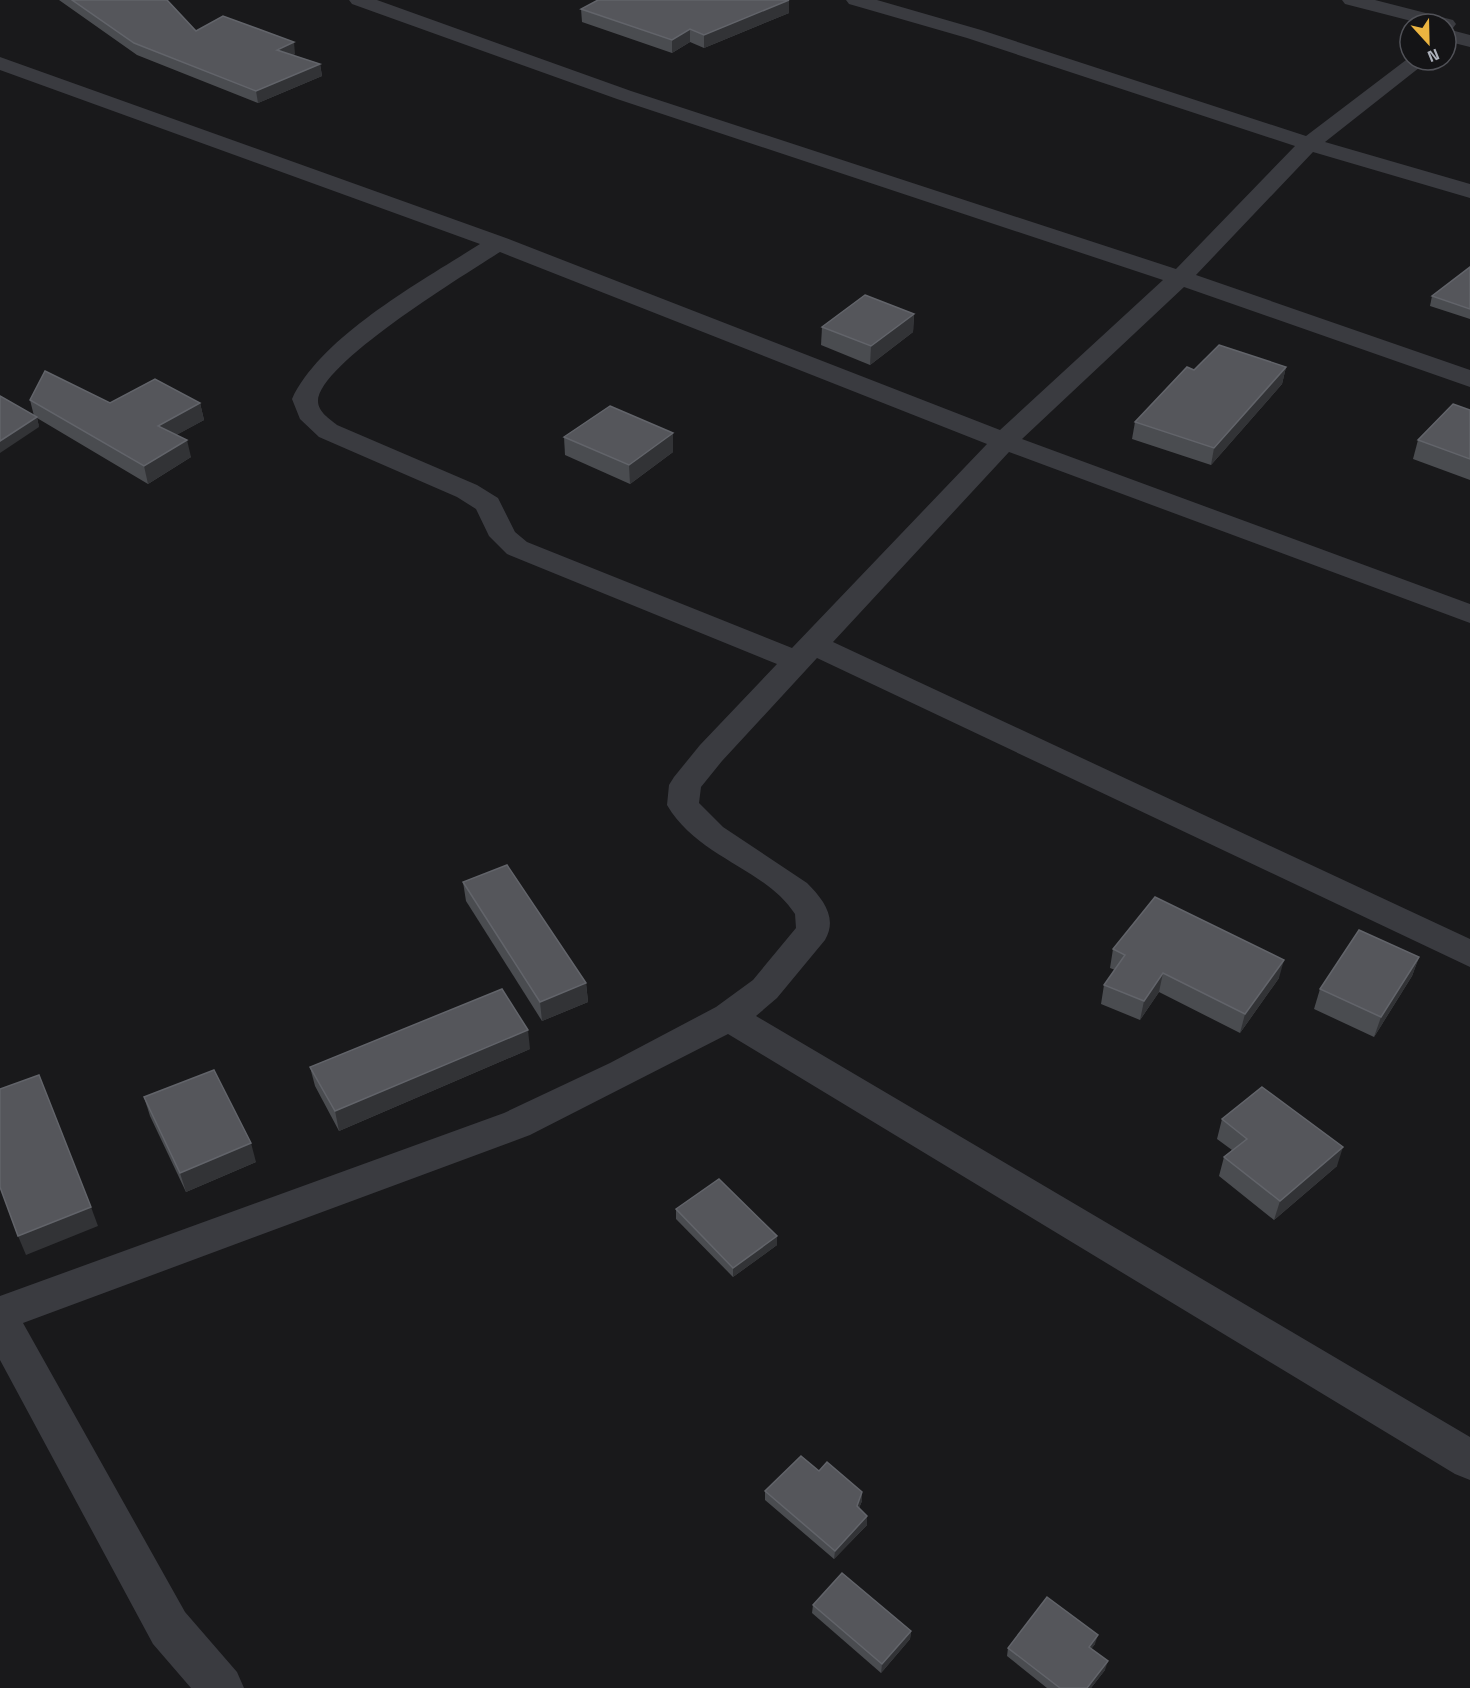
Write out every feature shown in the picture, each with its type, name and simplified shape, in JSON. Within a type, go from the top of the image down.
[{"type":"street","points":[[359,0],[624,95],[1180,278],[1470,379]]},
{"type":"street","points":[[856,0],[974,34],[1309,144],[1470,191]]},
{"type":"street","points":[[1352,0],[1398,13]]},
{"type":"street","points":[[0,63],[498,243],[1004,441],[1470,614]]},
{"type":"street","points":[[0,1314],[517,1124],[729,1017],[765,989],[813,931],[812,913],[801,897],[761,866],[715,839],[696,822],[683,805],[685,785],[711,753],[1004,441],[1180,278],[1309,144],[1403,72]]},
{"type":"street","points":[[498,243],[399,309],[324,366],[309,384],[305,401],[311,416],[328,431],[467,490],[488,504],[503,536],[517,549],[805,653],[1470,954]]},
{"type":"street","points":[[729,1017],[1470,1460]]},
{"type":"street","points":[[0,1321],[169,1628],[221,1688]]},
{"type":"building","points":[[72,0],[167,0],[196,31],[223,16],[294,42],[277,50],[320,64],[256,91],[134,43]]},
{"type":"building","points":[[598,0],[789,0],[704,35],[690,29],[672,40],[581,9]]},
{"type":"building","points":[[1470,267],[1470,309],[1432,296]]},
{"type":"building","points":[[865,295],[914,314],[871,346],[822,327]]},
{"type":"building","points":[[1219,345],[1286,367],[1214,448],[1135,422],[1187,367],[1194,370]]},
{"type":"building","points":[[45,371],[110,403],[155,379],[200,403],[158,426],[187,440],[144,466],[30,400]]},
{"type":"building","points":[[0,396],[37,417],[0,441]]},
{"type":"building","points":[[1453,404],[1470,410],[1470,459],[1418,440]]},
{"type":"building","points":[[610,406],[673,433],[629,465],[564,437]]},
{"type":"building","points":[[507,865],[586,983],[540,1002],[463,882]]},
{"type":"building","points":[[1155,897],[1284,960],[1245,1014],[1163,973],[1144,1001],[1104,985],[1125,955],[1113,949]]},
{"type":"building","points":[[1359,930],[1419,957],[1381,1017],[1320,989]]},
{"type":"building","points":[[502,989],[528,1030],[335,1111],[310,1067]]},
{"type":"building","points":[[214,1070],[251,1143],[180,1173],[144,1097]]},
{"type":"building","points":[[39,1075],[91,1207],[18,1236],[0,1187],[0,1089]]},
{"type":"building","points":[[1262,1087],[1343,1147],[1280,1201],[1224,1157],[1247,1139],[1222,1119]]},
{"type":"building","points":[[719,1179],[777,1236],[733,1268],[676,1209]]},
{"type":"building","points":[[801,1456],[819,1471],[827,1462],[862,1492],[857,1506],[867,1516],[835,1551],[765,1491]]},
{"type":"building","points":[[842,1573],[911,1631],[882,1664],[813,1605]]},
{"type":"building","points":[[1047,1597],[1098,1635],[1089,1647],[1108,1661],[1087,1688],[1060,1688],[1008,1648]]}]
